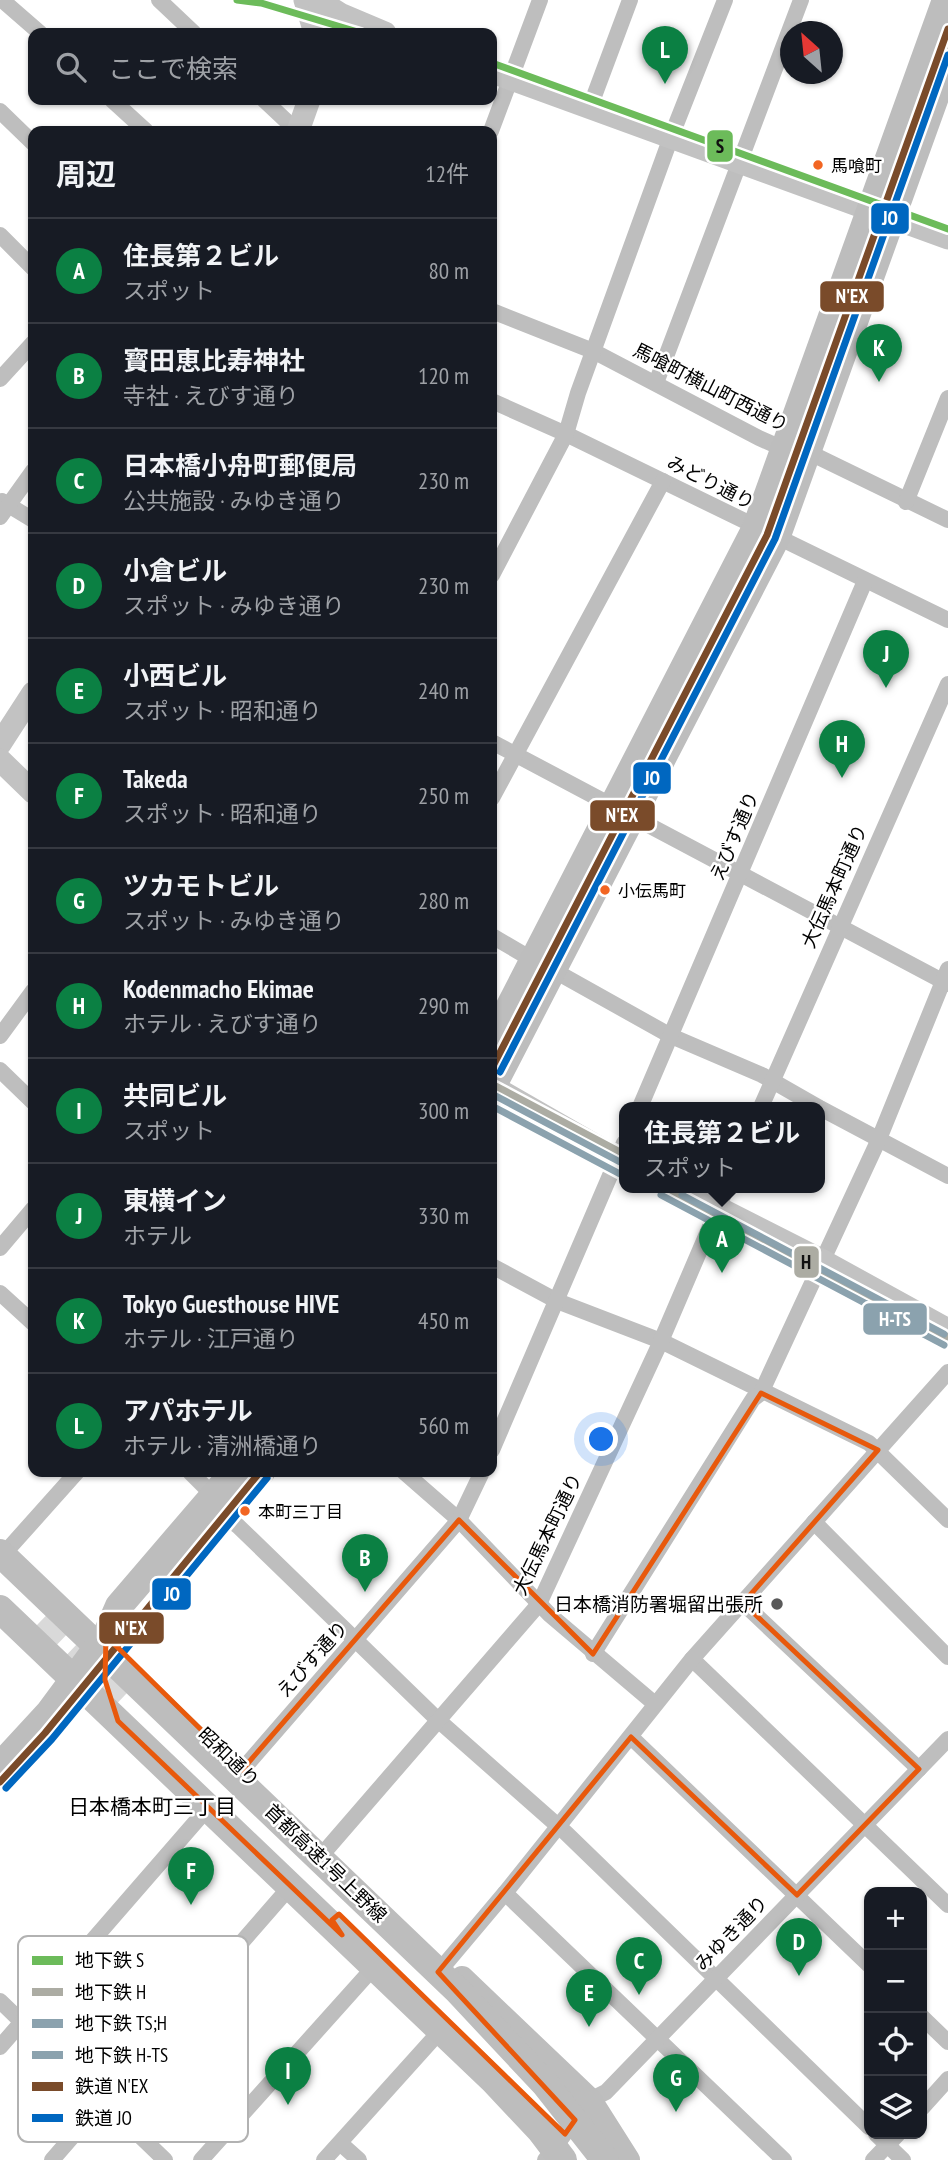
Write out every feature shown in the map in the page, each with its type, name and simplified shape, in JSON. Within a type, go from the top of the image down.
[{"type":"highway","points":[[883,213],[946,0]]},
{"type":"highway","points":[[497,1074],[543,965],[766,533],[883,213],[948,61]]},
{"type":"highway","points":[[497,1034],[543,965]]},
{"type":"highway","points":[[0,1766],[66,1690],[106,1636],[133,1618],[218,1505],[232,1477]]},
{"type":"highway","points":[[218,1505],[254,1477]]},
{"type":"highway","points":[[0,1588],[42,1619],[7,1553]]},
{"type":"highway","points":[[7,1553],[50,1602],[68,1643],[71,1668],[66,1690]]},
{"type":"highway","name":"昭和通り","points":[[7,1553],[106,1636]]},
{"type":"highway","name":"首都高速1号上野線","points":[[7,1553],[458,1991],[546,2085],[605,2160]]},
{"type":"highway","points":[[0,1609],[494,2081],[541,2131],[552,2159]]},
{"type":"highway","points":[[0,1625],[66,1690]]},
{"type":"highway","points":[[106,1636],[105,1680],[115,1716],[132,1751]]},
{"type":"highway","points":[[366,1976],[335,1924],[292,1888],[133,1706],[312,1870],[352,1899],[409,1928]]},
{"type":"highway","points":[[292,1888],[358,1931],[536,2100],[584,2160]]},
{"type":"main road","name":"昭和通り","points":[[106,1636],[242,1770],[590,2100],[628,2160]]},
{"type":"main road","points":[[66,1690],[199,1818],[292,1888]]},
{"type":"main road","points":[[366,1976],[513,2114],[552,2159]]},
{"type":"street","points":[[4,0],[35,28]]},
{"type":"street","points":[[159,0],[189,28]]},
{"type":"street","points":[[305,0],[314,28]]},
{"type":"street","points":[[318,0],[343,7],[377,28]]},
{"type":"street","points":[[497,101],[502,76],[540,0]]},
{"type":"street","points":[[590,107],[630,0]]},
{"type":"street","points":[[497,565],[566,434],[593,351],[671,136],[725,0]]},
{"type":"street","points":[[656,383],[801,0]]},
{"type":"street","points":[[502,76],[948,238]]},
{"type":"street","points":[[117,105],[141,126]]},
{"type":"street","points":[[269,105],[292,126]]},
{"type":"street","points":[[299,126],[307,105]]},
{"type":"street","points":[[492,126],[496,105]]},
{"type":"street","points":[[0,111],[28,138]]},
{"type":"street","points":[[0,235],[28,263]]},
{"type":"street","name":"馬喰町横山町西通り","points":[[497,314],[593,351],[796,450],[948,520]]},
{"type":"street","points":[[0,379],[28,348]]},
{"type":"street","points":[[906,502],[948,398]]},
{"type":"street","name":"みどり通り","points":[[497,406],[566,434],[948,620]]},
{"type":"street","points":[[28,477],[3,507],[28,518]]},
{"type":"street","points":[[497,789],[663,481]]},
{"type":"street","name":"えびす通り","points":[[642,1102],[865,581]]},
{"type":"street","name":"大伝馬本町通り","points":[[763,1102],[948,684]]},
{"type":"street","points":[[0,744],[28,701]]},
{"type":"street","points":[[497,745],[839,926],[946,978],[880,1139],[761,1392],[753,1399],[593,1654]]},
{"type":"street","points":[[0,760],[28,787]]},
{"type":"street","points":[[497,939],[671,1036],[809,1102]]},
{"type":"street","points":[[0,1036],[28,998]]},
{"type":"street","points":[[0,1070],[28,1097]]},
{"type":"street","points":[[497,1089],[619,1152]]},
{"type":"street","points":[[825,1110],[948,1175]]},
{"type":"street","points":[[497,1439],[619,1161]]},
{"type":"street","points":[[704,1193],[722,1197],[823,1261],[948,1330]]},
{"type":"street","name":"大伝馬本町通り","points":[[326,1850],[539,1604],[661,1341],[722,1197]]},
{"type":"street","points":[[0,1248],[28,1215]]},
{"type":"street","points":[[497,1269],[557,1301],[661,1341],[878,1450],[948,1520]]},
{"type":"street","points":[[0,1293],[28,1318]]},
{"type":"street","points":[[446,1963],[505,1894],[692,1659],[948,1372]]},
{"type":"street","points":[[7,1553],[73,1477]]},
{"type":"street","points":[[194,1477],[237,1525],[356,1642],[438,1720],[558,1826],[864,2122]]},
{"type":"street","points":[[410,1477],[459,1520],[539,1604],[593,1654],[655,1704]]},
{"type":"street","name":"えびす通り","points":[[242,1770],[356,1642],[459,1520],[480,1477]]},
{"type":"street","points":[[814,1522],[948,1657]]},
{"type":"street","points":[[743,1603],[919,1769]]},
{"type":"street","points":[[692,1659],[948,1905]]},
{"type":"street","points":[[631,1737],[864,1960]]},
{"type":"street","name":"みゆき通り","points":[[552,2159],[590,2100],[606,2092],[948,1739]]},
{"type":"street","points":[[97,1936],[199,1818]]},
{"type":"street","points":[[248,1938],[292,1888]]},
{"type":"street","points":[[505,1894],[784,2160]]},
{"type":"street","points":[[248,2108],[366,1976]]},
{"type":"street","points":[[0,2001],[18,2018]]},
{"type":"street","points":[[927,2022],[948,2042]]},
{"type":"street","points":[[0,2047],[18,2027]]},
{"type":"street","points":[[324,2160],[433,2039]]},
{"type":"street","points":[[927,2103],[948,2080]]},
{"type":"street","points":[[873,2160],[886,2139]]},
{"type":"street","points":[[888,2139],[904,2160]]},
{"type":"street","points":[[52,2160],[68,2142]]},
{"type":"street","points":[[146,2142],[165,2160]]},
{"type":"street","points":[[201,2160],[217,2142]]},
{"type":"street","points":[[340,2143],[359,2160]]},
{"type":"highlighted area","points":[[761,1393],[878,1450],[743,1603],[919,1769],[797,1895],[631,1737],[438,1972],[575,2120],[565,2134],[339,1914],[332,1920],[342,1935],[118,1721],[105,1680],[106,1636],[242,1770],[459,1520],[593,1654]]},
{"type":"tunnel","points":[[38,1624],[129,1711]]},
{"type":"metro line","name":"S","points":[[237,0],[261,3],[344,28]]},
{"type":"metro line","name":"S","points":[[497,65],[948,229]]},
{"type":"metro line","name":"H","points":[[497,1087],[619,1151]]},
{"type":"metro line","name":"TS;H","points":[[497,1097],[619,1161]]},
{"type":"metro line","name":"H-TS","points":[[497,1109],[619,1173]]},
{"type":"metro line","name":"H","points":[[676,1193],[948,1337]]},
{"type":"metro line","name":"H-TS","points":[[661,1195],[944,1345]]},
{"type":"metro line","name":"TS;H","points":[[682,1195],[944,1334]]},
{"type":"rail line","name":"N'EX","points":[[497,1058],[767,535],[948,29]]},
{"type":"rail line","name":"JO","points":[[500,1072],[775,539],[948,55]]},
{"type":"rail line","name":"N'EX","points":[[0,1782],[45,1733],[256,1477]]},
{"type":"rail line","name":"JO","points":[[6,1788],[52,1739],[267,1478]]},
{"type":"place","name":"アパホテル","points":[[665,84]]},
{"type":"place","name":"馬喰町","points":[[818,165]]},
{"type":"place","name":"Tokyo Guesthouse HIVE","points":[[879,382]]},
{"type":"place","name":"東横イン","points":[[886,688]]},
{"type":"place","name":"Kodenmacho Ekimae","points":[[842,778]]},
{"type":"place","name":"小伝馬町","points":[[605,890]]},
{"type":"place","name":"住長第２ビル","points":[[722,1273]]},
{"type":"place","name":"本町三丁目","points":[[245,1511]]},
{"type":"place","name":"寳田恵比寿神社","points":[[365,1592]]},
{"type":"place","name":"日本橋消防署堀留出張所","points":[[777,1604]]},
{"type":"place","name":"Takeda","points":[[191,1905]]},
{"type":"place","name":"小倉ビル","points":[[799,1976]]},
{"type":"place","name":"日本橋小舟町郵便局","points":[[639,1995]]},
{"type":"place","name":"小西ビル","points":[[589,2027]]},
{"type":"place","name":"共同ビル","points":[[288,2105]]},
{"type":"place","name":"ツカモトビル","points":[[676,2112]]},
{"type":"district","name":"日本橋本町三丁目","points":[[152,1807]]}]
